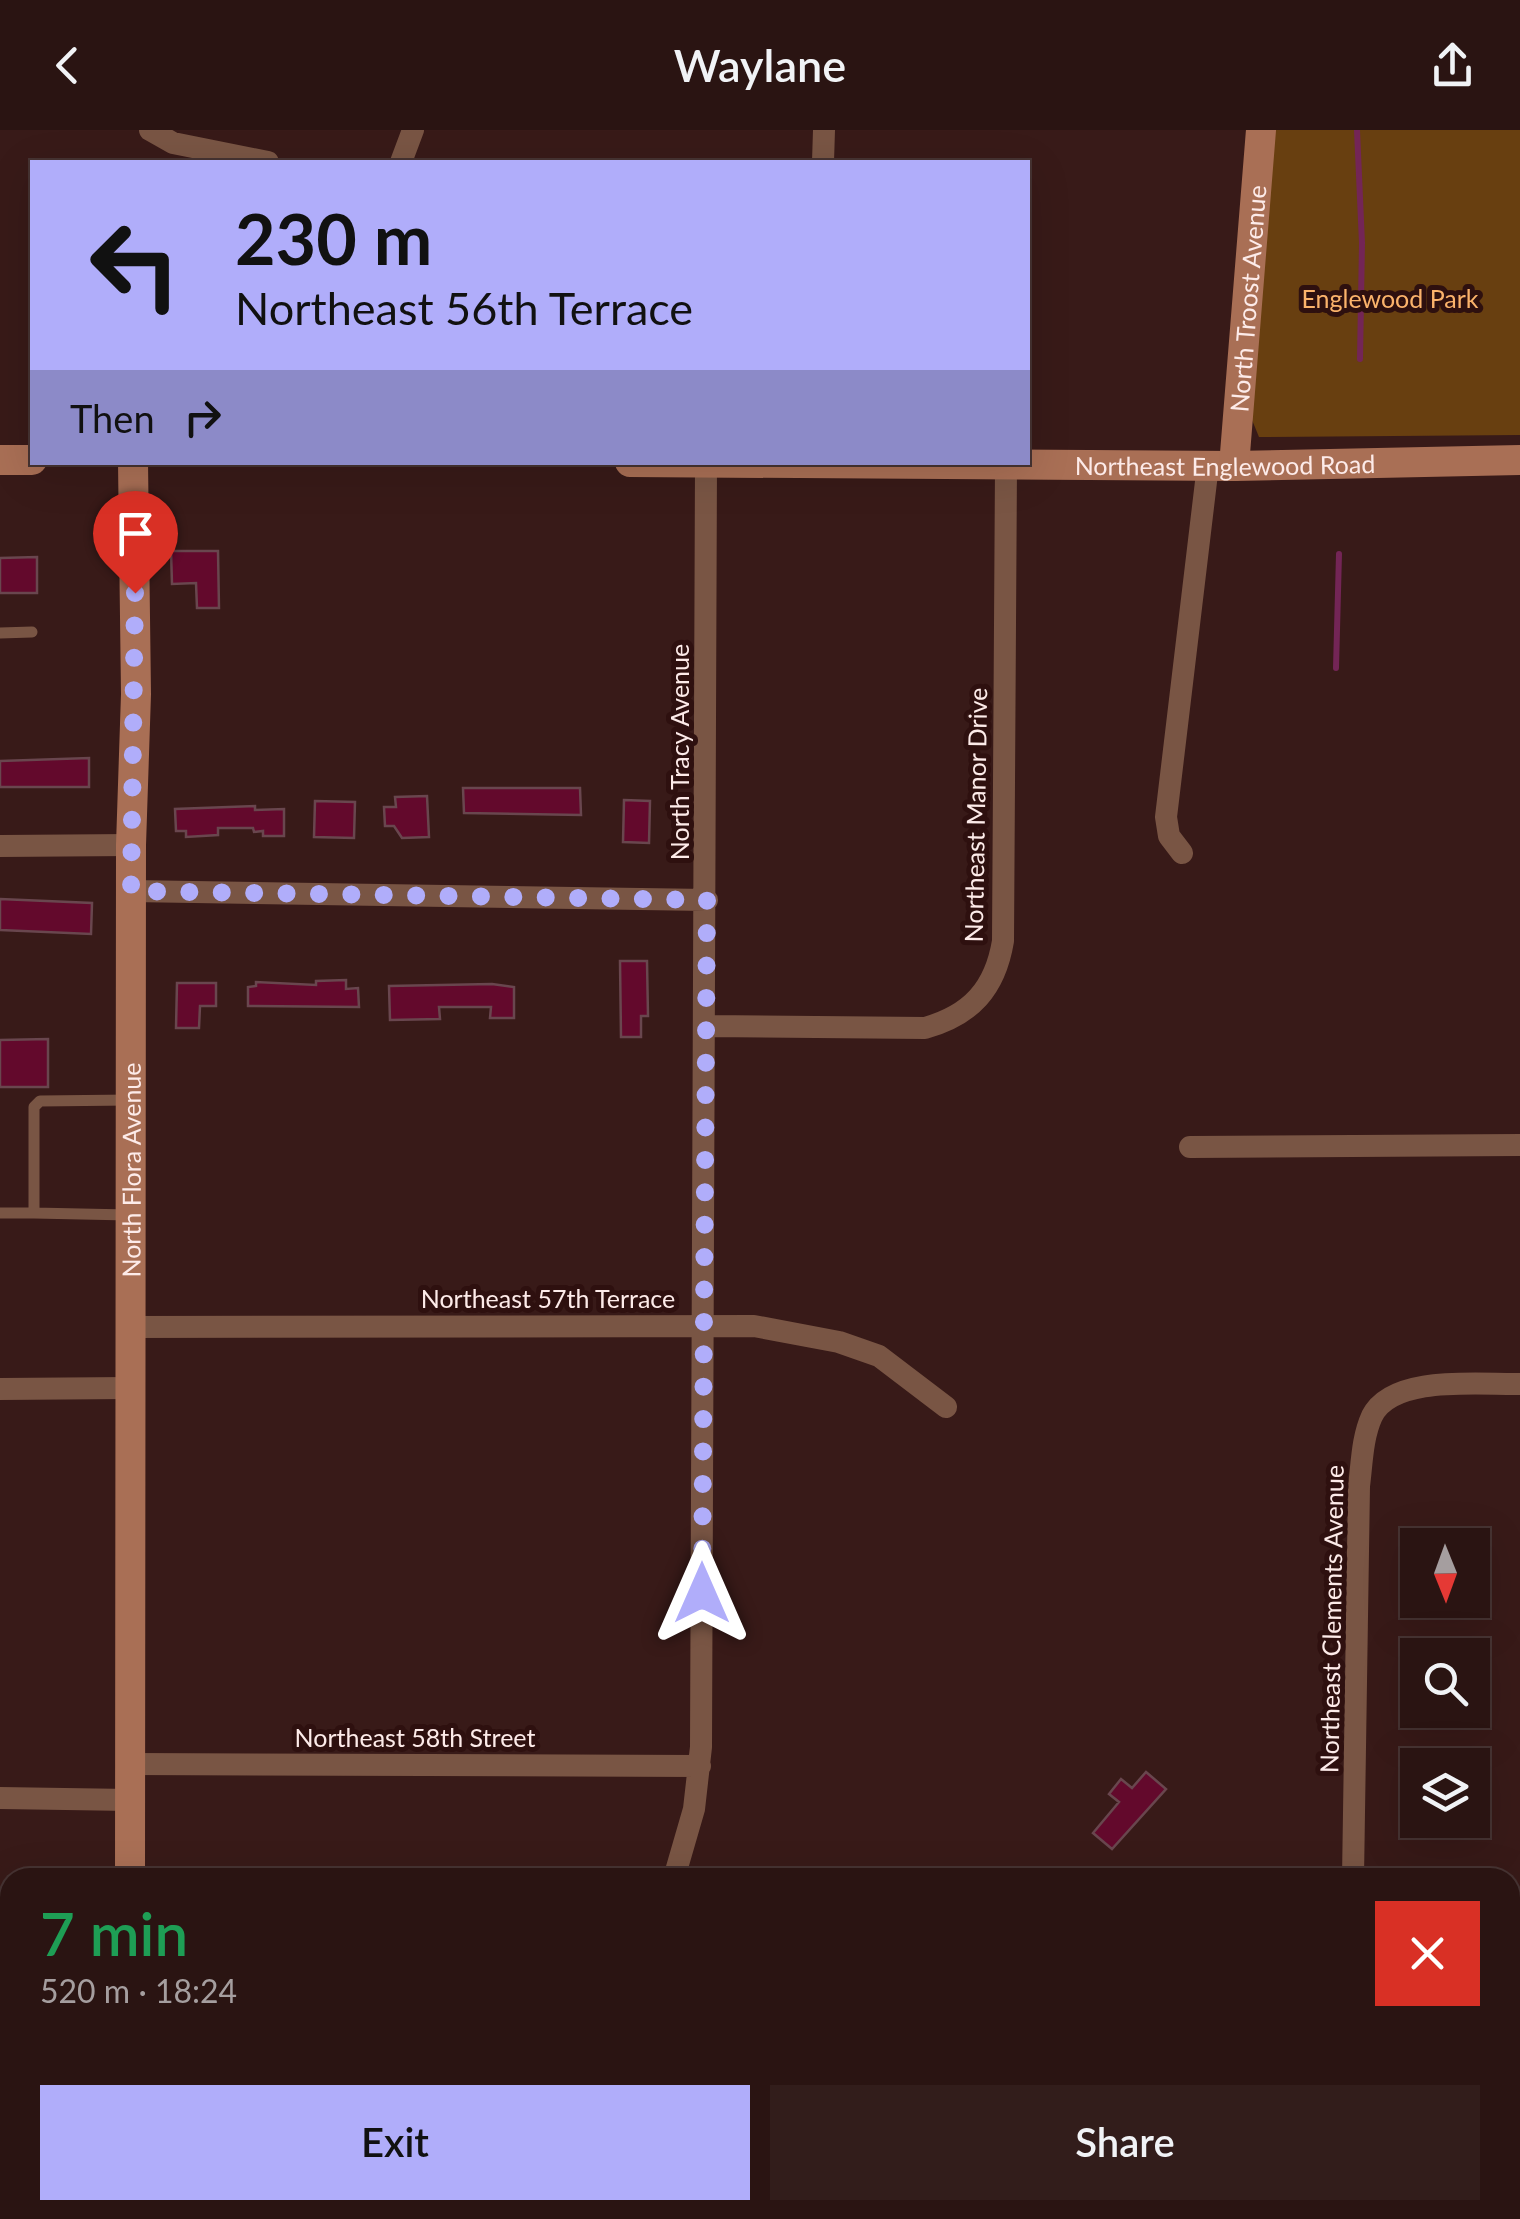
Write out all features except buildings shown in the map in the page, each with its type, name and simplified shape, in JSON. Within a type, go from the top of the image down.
[{"type":"street","points":[[150,130],[173,144],[257,160]]},
{"type":"street","points":[[403,160],[413,130]]},
{"type":"street","points":[[823,160],[824,130]]},
{"type":"street","name":"North Troost Avenue","points":[[1221,466],[1261,130]]},
{"type":"street","points":[[0,460],[30,460]]},
{"type":"street","name":"Northeast Englewood Road","points":[[944,465],[1221,466],[1520,460]]},
{"type":"street","name":"North Flora Avenue","points":[[130,1868],[129,1215],[136,694],[133,465]]},
{"type":"street","name":"North Tracy Avenue","points":[[677,1868],[694,1809],[700,1766],[707,1026],[706,465]]},
{"type":"street","name":"Northeast Manor Drive","points":[[707,1026],[925,1028],[960,1014],[988,989],[1003,941],[1006,466]]},
{"type":"street","points":[[1182,852],[1170,836],[1166,817],[1221,466]]},
{"type":"street","points":[[0,846],[131,845]]},
{"type":"street","points":[[131,891],[707,900]]},
{"type":"street","points":[[1190,1147],[1520,1146]]},
{"type":"street","name":"Northeast 57th Terrace","points":[[129,1327],[754,1326],[838,1342],[879,1356],[946,1407]]},
{"type":"street","name":"Northeast Clements Avenue","points":[[1353,1868],[1359,1486],[1364,1441],[1374,1412],[1415,1386],[1520,1384]]},
{"type":"street","points":[[0,1389],[129,1388]]},
{"type":"street","name":"Northeast 58th Street","points":[[130,1764],[700,1766]]},
{"type":"street","points":[[0,1798],[130,1800]]},
{"type":"lane","points":[[0,633],[32,632]]},
{"type":"lane","points":[[34,1213],[34,1107],[40,1101],[130,1100]]},
{"type":"lane","points":[[0,1213],[129,1215]]},
{"type":"green space","name":"Englewood Park","points":[[1273,130],[1520,130],[1520,435],[1259,437],[1250,415]]},
{"type":"waterway","points":[[1357,130],[1362,243],[1360,359]]},
{"type":"waterway","points":[[1336,668],[1339,554]]},
{"type":"route","points":[[135,593],[131,891],[707,900],[702,1593]]}]
